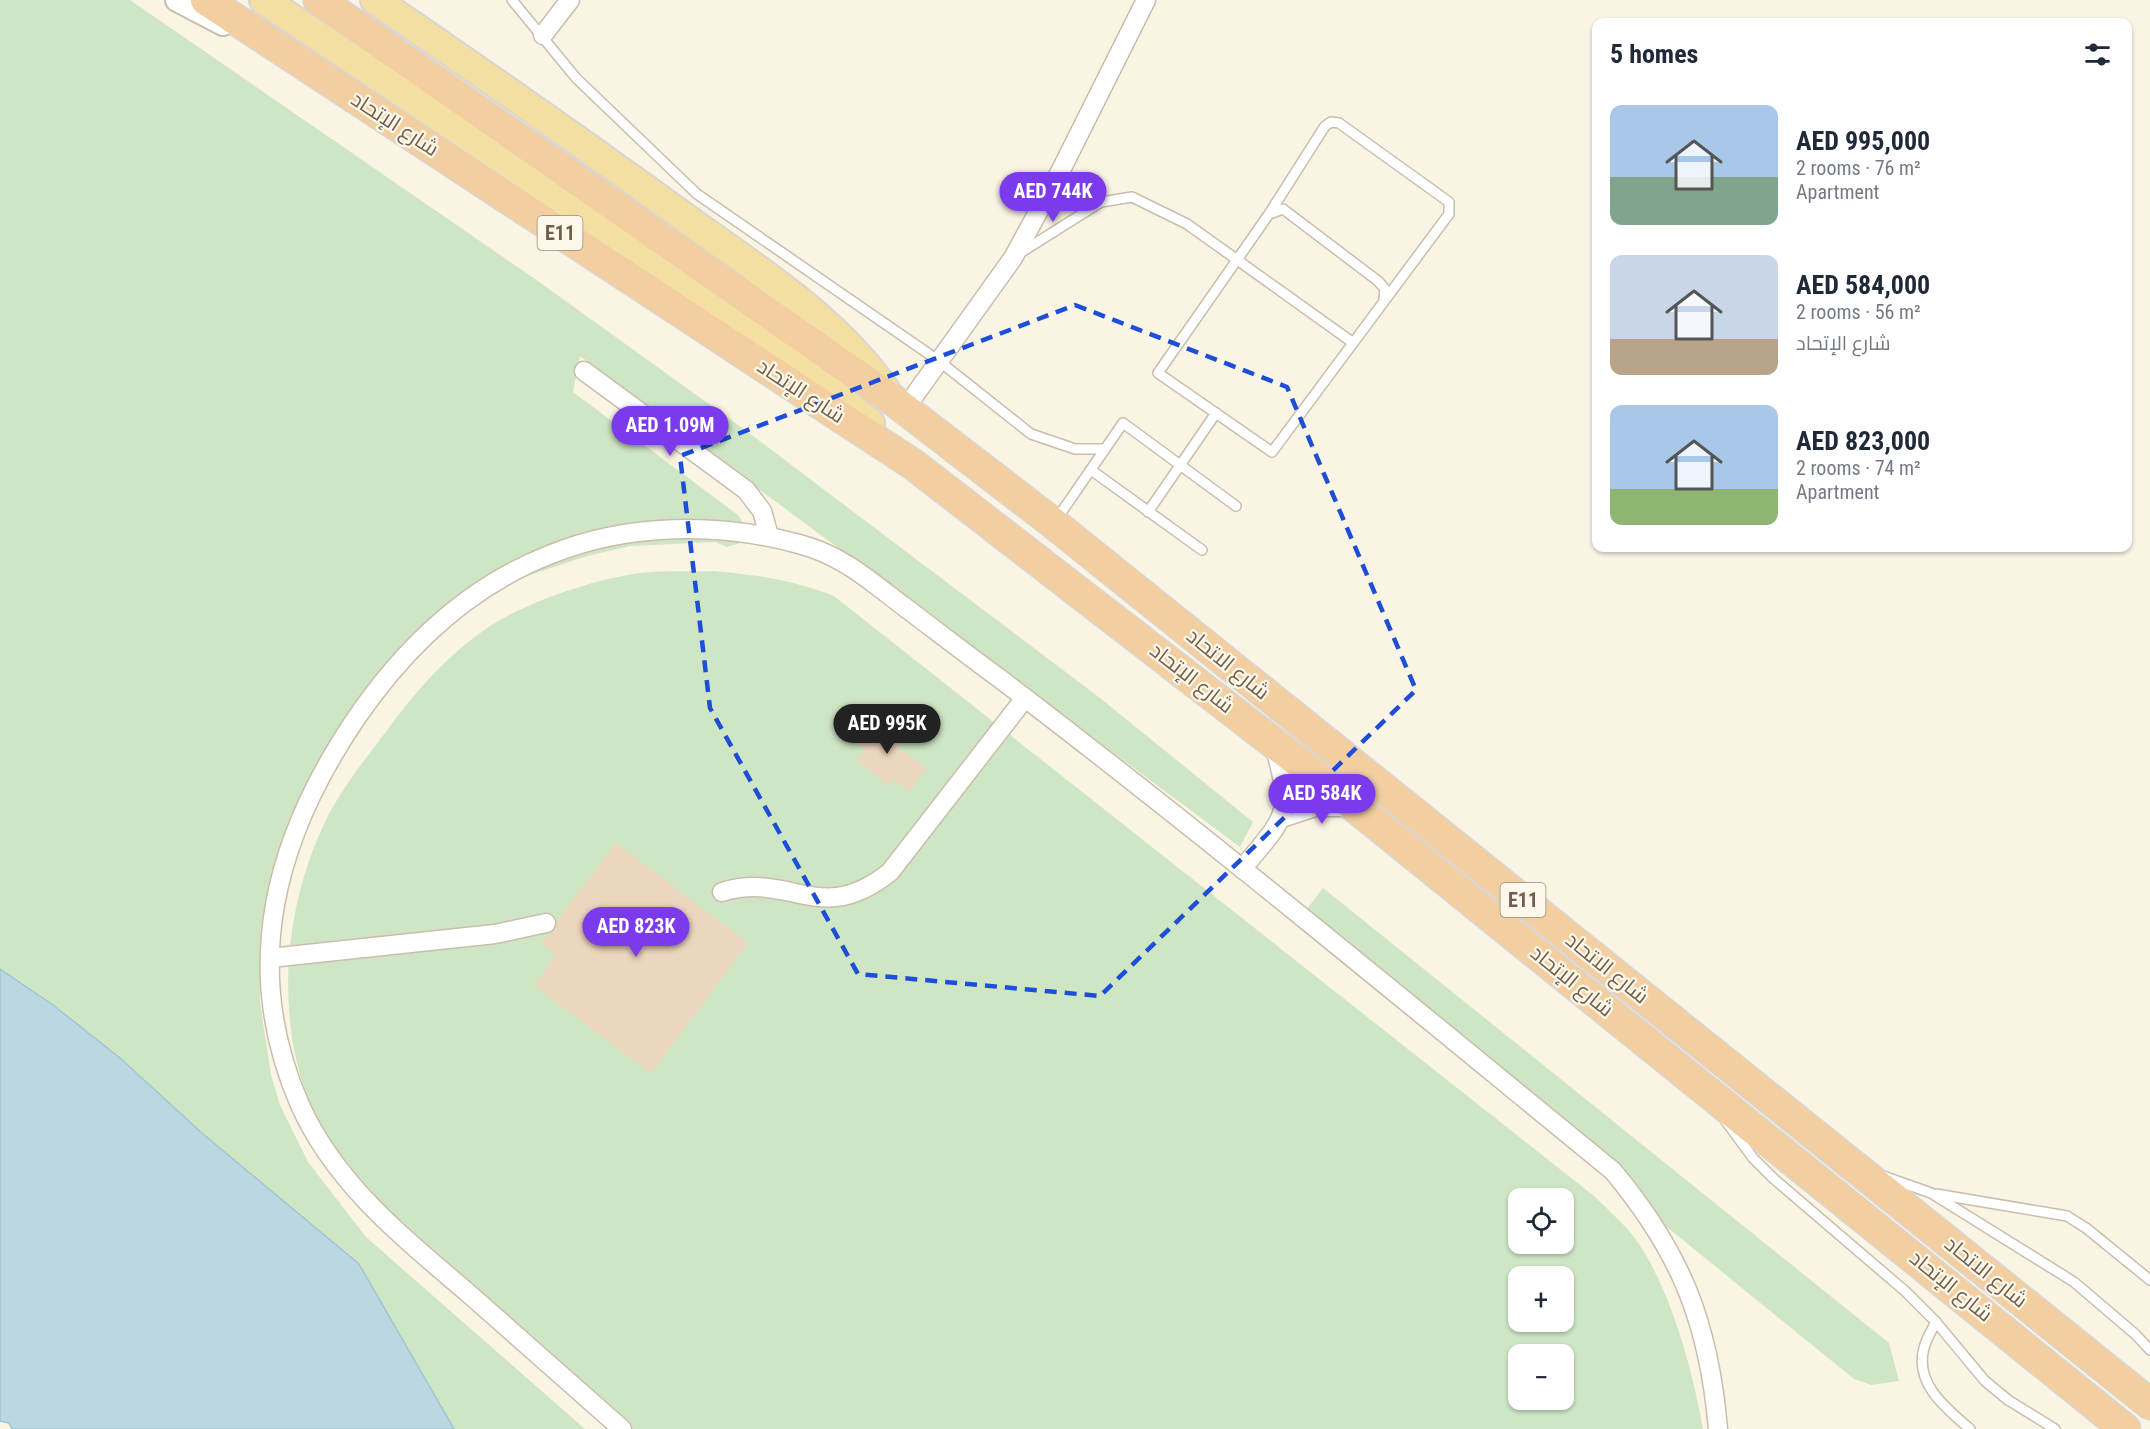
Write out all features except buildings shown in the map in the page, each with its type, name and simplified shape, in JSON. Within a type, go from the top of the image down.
[{"type":"highway","name":"شارع الإتحاد","points":[[206,0],[914,465],[1273,741],[1705,1087],[2125,1429]]},
{"type":"highway","name":"شارع الإتحاد","points":[[319,0],[898,405]]},
{"type":"highway","name":"شارع الاتحاد","points":[[898,405],[1053,523],[2150,1404]]},
{"type":"main road","points":[[264,0],[668,272],[821,383],[914,465]]},
{"type":"main road","points":[[375,0],[516,95],[826,322],[867,365],[898,405]]},
{"type":"main road","points":[[400,0],[516,95]]},
{"type":"street","points":[[177,0],[224,24],[279,47]]},
{"type":"street","points":[[543,35],[570,0]]},
{"type":"street","points":[[898,405],[939,361],[1013,258],[1061,170],[1146,0]]},
{"type":"street","points":[[584,371],[746,490],[762,511],[769,536]]},
{"type":"street","points":[[622,1429],[374,1210],[330,1159],[301,1108],[282,1054],[275,1019],[270,958],[271,927],[280,871],[306,802],[332,754],[396,663],[442,618],[513,571],[551,554],[592,541],[634,532],[680,530],[769,536],[808,546],[844,561],[1025,698],[1242,869],[1613,1171],[1640,1204],[1671,1253],[1688,1287],[1702,1327],[1714,1379],[1718,1429]]},
{"type":"street","points":[[722,892],[742,886],[758,885],[814,898],[844,897],[871,887],[890,872],[1025,698]]},
{"type":"street","points":[[1273,741],[1284,784],[1282,818]]},
{"type":"street","points":[[1242,869],[1282,818],[1315,807],[1355,807]]},
{"type":"street","points":[[270,958],[495,934],[546,923]]},
{"type":"lane","points":[[512,0],[576,78],[697,194],[939,361],[1031,434],[1074,449],[1105,448]]},
{"type":"lane","points":[[1331,122],[1339,123],[1449,202],[1449,214],[1383,299],[1272,452],[1158,373],[1236,259],[1269,214],[1324,126],[1331,122]]},
{"type":"lane","points":[[1013,258],[1084,210],[1101,202],[1132,196],[1187,224],[1352,342]]},
{"type":"lane","points":[[1269,214],[1283,209],[1378,281],[1384,289],[1383,299]]},
{"type":"lane","points":[[1148,512],[1216,413]]},
{"type":"lane","points":[[1053,523],[1123,423],[1236,506]]},
{"type":"lane","points":[[1091,470],[1202,550]]},
{"type":"lane","points":[[1705,1087],[1735,1135],[1760,1165],[1905,1291],[1936,1322],[1985,1381],[2008,1400],[2055,1429]]},
{"type":"lane","points":[[1849,1163],[1931,1193],[2067,1216],[2086,1228],[2150,1280]]},
{"type":"lane","points":[[1931,1193],[2074,1282],[2135,1334],[2150,1350]]},
{"type":"lane","points":[[1936,1322],[1924,1348],[1923,1361],[1927,1380],[1942,1405],[1970,1429]]},
{"type":"highlighted area","points":[[1075,305],[1287,387],[1416,690],[1100,996],[858,974],[710,708],[680,456]]},
{"type":"green space","points":[[0,0],[130,0],[535,279],[745,430],[1100,698],[1253,822],[1240,847],[580,356],[573,392],[738,515],[747,529],[744,542],[727,547],[715,542],[631,546],[587,556],[512,581],[477,603],[396,671],[326,765],[264,932],[260,966],[260,1002],[271,1075],[280,1105],[308,1162],[366,1237],[585,1429],[453,1429],[358,1264],[203,1134],[120,1058],[53,1005],[0,969]]},
{"type":"green space","points":[[714,571],[775,579],[834,596],[1594,1196],[1630,1232],[1644,1251],[1656,1274],[1686,1353],[1703,1429],[628,1429],[410,1237],[367,1194],[348,1170],[316,1118],[302,1082],[293,1045],[289,1006],[289,967],[293,927],[301,889],[313,851],[328,816],[348,782],[416,693],[432,676],[467,643],[505,617],[565,592],[606,580],[633,574]]},
{"type":"green space","points":[[1323,888],[1889,1343],[1899,1381],[1871,1385],[1854,1379],[1295,925]]},
{"type":"water","points":[[0,969],[53,1005],[120,1058],[203,1134],[359,1264],[454,1429],[12,1429],[9,1423],[0,1421]]}]
